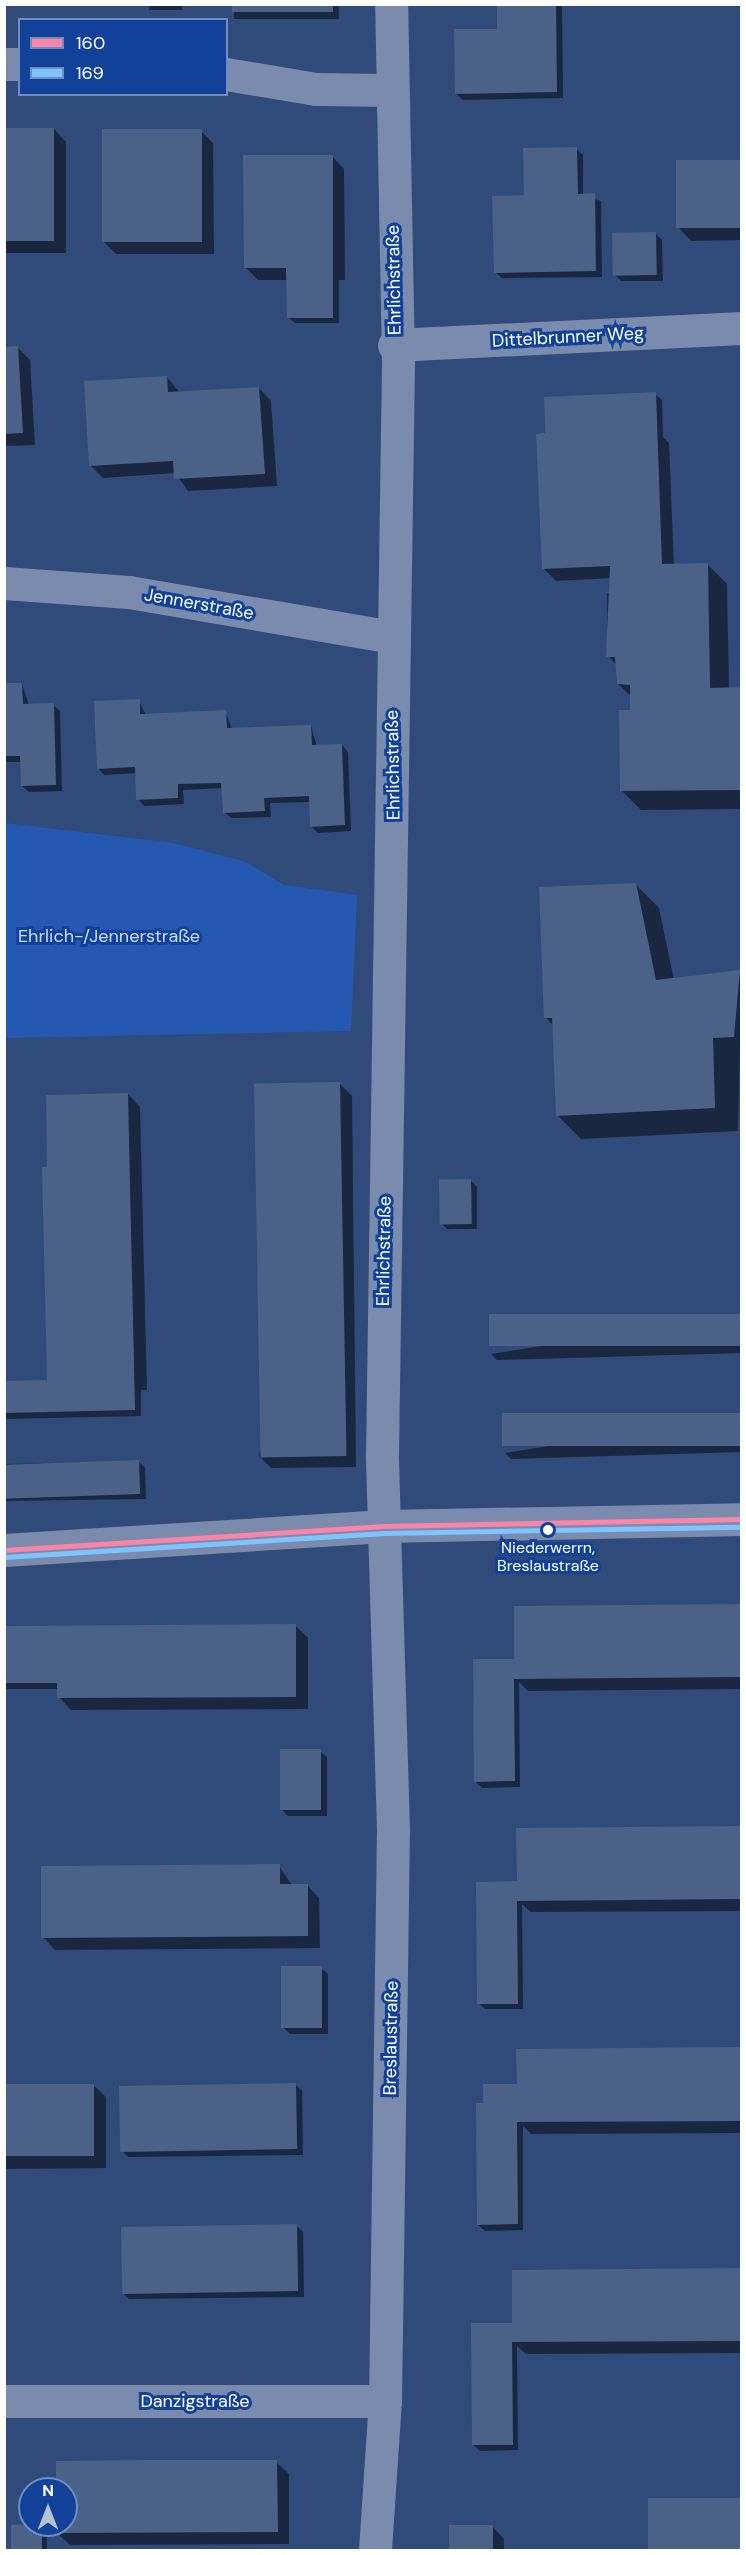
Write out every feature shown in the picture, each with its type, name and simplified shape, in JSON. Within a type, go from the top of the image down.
[{"type":"street","name":"Ehrlichstraße","points":[[384,1526],[386,1062],[394,873],[391,637],[394,345],[391,4]]},
{"type":"street","points":[[228,74],[316,89],[392,90]]},
{"type":"street","name":"Dittelbrunner Weg","points":[[394,345],[741,328]]},
{"type":"street","name":"Jennerstraße","points":[[4,583],[129,592],[391,637]]},
{"type":"street","points":[[4,1550],[384,1526],[741,1520]]},
{"type":"street","name":"Breslaustraße","points":[[375,2550],[385,2401],[393,1830],[384,1526]]},
{"type":"street","name":"Danzigstraße","points":[[4,2401],[385,2401]]},
{"type":"green space","name":"Ehrlich-/Jennerstraße","points":[[5,823],[174,843],[246,862],[284,885],[357,895],[351,1031],[5,1038]]},
{"type":"building","points":[[232,4],[333,4],[333,12],[232,12]]},
{"type":"building","points":[[497,4],[556,4],[557,92],[455,94],[454,29],[497,29]]},
{"type":"building","points":[[4,128],[54,128],[54,241],[4,241]]},
{"type":"building","points":[[102,129],[202,129],[202,242],[102,242]]},
{"type":"building","points":[[577,147],[578,194],[595,193],[596,271],[494,273],[492,196],[524,195],[523,148]]},
{"type":"building","points":[[243,155],[333,155],[333,318],[287,318],[286,268],[244,268]]},
{"type":"building","points":[[676,160],[742,160],[742,228],[676,228]]},
{"type":"building","points":[[656,232],[657,275],[613,276],[612,233]]},
{"type":"building","points":[[18,346],[23,433],[4,434],[4,347]]},
{"type":"building","points":[[167,376],[168,392],[259,387],[265,474],[174,479],[173,461],[89,466],[84,381]]},
{"type":"building","points":[[656,392],[662,564],[708,563],[710,688],[742,687],[742,790],[620,791],[619,710],[630,710],[630,685],[617,684],[615,657],[606,657],[610,566],[542,569],[536,434],[545,433],[544,397]]},
{"type":"building","points":[[4,683],[22,683],[23,704],[54,703],[56,785],[21,786],[20,756],[4,756]]},
{"type":"building","points":[[140,699],[140,714],[226,710],[227,728],[311,725],[312,745],[342,744],[345,825],[310,827],[309,796],[264,798],[265,811],[223,813],[221,783],[178,784],[178,798],[136,800],[135,767],[97,769],[94,701]]},
{"type":"building","points":[[636,883],[656,980],[740,970],[734,1037],[713,1038],[715,1108],[556,1116],[552,1018],[544,1018],[539,887]]},
{"type":"building","points":[[340,1082],[347,1456],[261,1457],[254,1084]]},
{"type":"building","points":[[128,1093],[135,1410],[4,1413],[4,1381],[47,1380],[42,1167],[47,1167],[46,1095]]},
{"type":"building","points":[[471,1179],[472,1224],[440,1225],[439,1180]]},
{"type":"building","points":[[489,1314],[742,1314],[742,1346],[489,1346]]},
{"type":"building","points":[[502,1413],[742,1413],[742,1446],[502,1446]]},
{"type":"building","points":[[139,1460],[140,1494],[5,1499],[4,1465]]},
{"type":"building","points":[[742,1604],[742,1677],[514,1679],[515,1781],[474,1782],[473,1659],[514,1659],[514,1606]]},
{"type":"building","points":[[296,1624],[296,1697],[57,1698],[57,1683],[4,1683],[4,1626]]},
{"type":"building","points":[[280,1749],[321,1749],[321,1810],[280,1810]]},
{"type":"building","points":[[742,1826],[742,1899],[517,1901],[518,2004],[477,2004],[476,1882],[517,1881],[516,1828]]},
{"type":"building","points":[[280,1864],[280,1884],[308,1884],[308,1936],[41,1938],[41,1866]]},
{"type":"building","points":[[281,1966],[322,1966],[322,2028],[281,2028]]},
{"type":"building","points":[[742,2047],[742,2121],[517,2122],[518,2224],[477,2225],[476,2103],[483,2103],[483,2084],[517,2084],[516,2049]]},
{"type":"building","points":[[296,2083],[297,2149],[120,2152],[119,2086]]},
{"type":"building","points":[[4,2084],[94,2084],[94,2156],[4,2156]]},
{"type":"building","points":[[297,2224],[298,2291],[122,2294],[121,2227]]},
{"type":"building","points":[[742,2268],[742,2341],[512,2342],[513,2445],[472,2445],[471,2323],[512,2323],[512,2270]]},
{"type":"building","points":[[277,2460],[278,2532],[78,2533],[78,2477],[56,2477],[56,2461]]},
{"type":"building","points":[[648,2498],[742,2498],[742,2550],[648,2550]]},
{"type":"building","points":[[11,2525],[18,2525],[18,2537],[42,2537],[42,2550],[11,2550]]},
{"type":"building","points":[[449,2525],[493,2525],[493,2550],[449,2550]]},
{"type":"transit line","name":"160","points":[[4,1550],[384,1526],[742,1519]]},
{"type":"transit line","name":"169","points":[[4,1557],[384,1533],[742,1527]]},
{"type":"place","name":"Niederwerrn, Breslaustraße","points":[[548,1530]]}]
